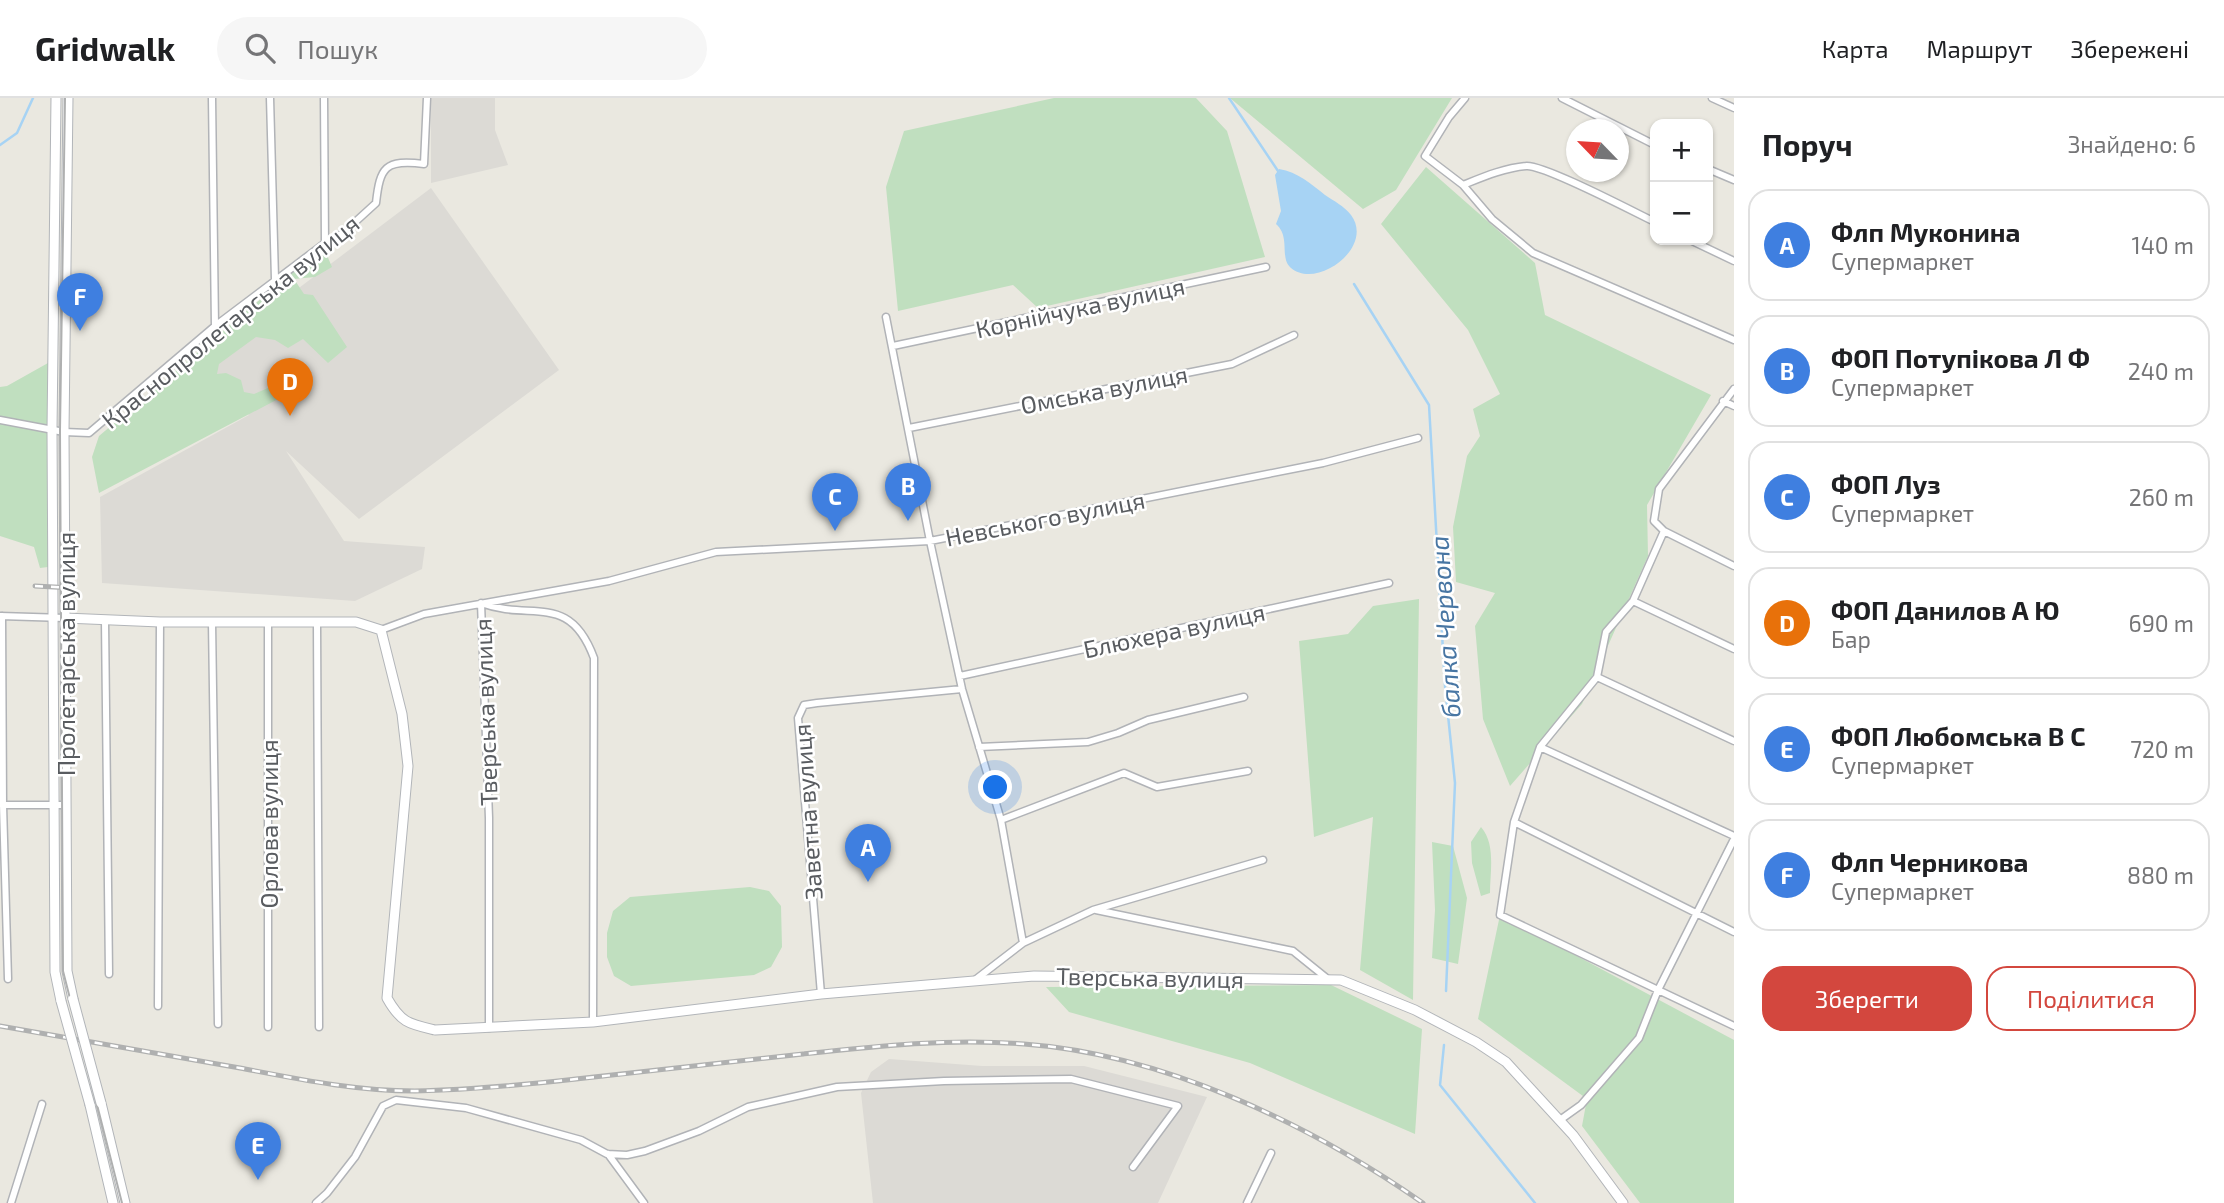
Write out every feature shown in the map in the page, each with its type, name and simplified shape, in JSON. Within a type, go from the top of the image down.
[{"type":"main road","name":"Пролетарська вулиця","points":[[56,98],[52,430],[55,972],[113,1203]]},
{"type":"main road","name":"Пролетарська вулиця","points":[[68,98],[64,432],[67,971],[125,1203]]},
{"type":"main road","points":[[65,618],[160,622],[356,622],[381,630]]},
{"type":"main road","name":"Тверська вулиця","points":[[381,630],[402,714],[408,766],[387,998],[396,1014],[412,1025],[435,1030],[593,1022],[821,994],[1034,976],[1341,980],[1415,1010],[1476,1042],[1506,1062],[1560,1120],[1623,1203]]},
{"type":"street","points":[[212,98],[215,326]]},
{"type":"street","points":[[270,98],[275,279]]},
{"type":"street","points":[[324,98],[324,243]]},
{"type":"street","name":"Краснопролетарська вулиця","points":[[0,420],[64,432],[89,433],[215,326],[324,243],[341,234],[376,203],[379,176],[388,167],[401,161],[424,164],[427,98]]},
{"type":"street","points":[[1465,98],[1449,117],[1425,156],[1463,185],[1492,219],[1533,253],[1734,340]]},
{"type":"street","points":[[1562,98],[1650,142]]},
{"type":"street","points":[[1712,98],[1734,108]]},
{"type":"street","points":[[1463,185],[1498,172],[1529,165],[1650,220]]},
{"type":"street","points":[[1713,171],[1734,180]]},
{"type":"street","points":[[1700,245],[1734,261]]},
{"type":"street","name":"Корнійчука вулиця","points":[[893,346],[1266,267]]},
{"type":"street","points":[[886,317],[962,689],[1001,820],[1023,943]]},
{"type":"street","name":"Омська вулиця","points":[[909,428],[1233,364],[1294,335]]},
{"type":"street","points":[[1734,389],[1659,489],[1654,521],[1664,531],[1734,566]]},
{"type":"street","points":[[1723,401],[1734,406]]},
{"type":"street","name":"Невського вулиця","points":[[381,630],[424,614],[609,581],[716,552],[930,541],[1323,463],[1418,438]]},
{"type":"street","points":[[1664,531],[1633,601],[1606,632],[1597,677],[1540,747],[1514,822],[1500,915],[1734,1027]]},
{"type":"street","name":"Блюхера вулиця","points":[[960,676],[1389,583]]},
{"type":"street","points":[[1633,601],[1734,649]]},
{"type":"street","name":"Тверська вулиця","points":[[489,1028],[489,818],[481,603],[494,608],[555,613],[570,620],[582,631],[594,659],[593,1022]]},
{"type":"street","points":[[8,979],[2,805],[1,616],[65,618]]},
{"type":"street","points":[[105,620],[109,974]]},
{"type":"street","points":[[158,1006],[160,622]]},
{"type":"street","points":[[212,622],[218,1024]]},
{"type":"street","name":"Орлова вулиця","points":[[268,622],[268,1027]]},
{"type":"street","name":"Орлова вулиця","points":[[317,623],[319,1027]]},
{"type":"street","points":[[1597,677],[1734,741]]},
{"type":"street","name":"Заветна вулиця","points":[[821,994],[798,718],[804,705],[962,689]]},
{"type":"street","points":[[979,747],[1088,742],[1147,720],[1244,697]]},
{"type":"street","points":[[1540,747],[1734,837],[1658,990],[1639,1038],[1581,1105],[1560,1120]]},
{"type":"street","points":[[1001,820],[1124,773],[1157,787],[1248,771]]},
{"type":"street","points":[[2,805],[66,805]]},
{"type":"street","points":[[1514,822],[1734,932]]},
{"type":"street","points":[[975,980],[1023,943],[1094,909],[1263,860]]},
{"type":"street","points":[[1094,909],[1293,951],[1329,980]]},
{"type":"street","points":[[607,1154],[627,1155],[645,1151],[748,1107],[837,1087],[1071,1079],[1178,1106],[1133,1167]]},
{"type":"street","points":[[316,1203],[355,1157],[383,1106],[396,1100],[466,1108],[581,1140],[607,1154],[644,1203]]},
{"type":"street","points":[[11,1203],[42,1104]]},
{"type":"street","points":[[1247,1203],[1271,1153]]},
{"type":"shaded area","points":[[431,98],[495,98],[495,130],[508,165],[431,183]]},
{"type":"shaded area","points":[[431,188],[559,370],[359,519],[286,451],[344,541],[425,547],[422,569],[355,601],[102,583],[100,497],[249,415],[197,365]]},
{"type":"shaded area","points":[[889,1059],[982,1066],[1084,1066],[1207,1097],[1158,1203],[873,1203],[861,1093],[871,1072]]},
{"type":"green space","points":[[1054,98],[1196,98],[1227,131],[1265,257],[1038,308],[1013,285],[898,311],[886,187],[904,131]]},
{"type":"green space","points":[[1230,98],[1452,98],[1396,190],[1363,209]]},
{"type":"green space","points":[[1426,167],[1535,263],[1545,315],[1711,395],[1647,505],[1648,556],[1582,704],[1510,786],[1483,719],[1475,626],[1495,593],[1456,582],[1453,527],[1467,456],[1480,436],[1473,409],[1500,394],[1468,330],[1381,224]]},
{"type":"green space","points":[[326,253],[332,267],[315,277],[294,279],[304,294],[313,295],[347,347],[328,363],[303,339],[288,348],[275,340],[256,337],[219,364],[217,374],[226,373],[241,380],[244,392],[254,394],[268,388],[279,390],[295,383],[299,388],[99,493],[92,457],[99,436],[308,259]]},
{"type":"green space","points":[[48,363],[48,567],[40,568],[34,547],[0,536],[0,387],[7,386]]},
{"type":"green space","points":[[1419,599],[1413,1000],[1360,970],[1373,817],[1314,837],[1299,641],[1348,634],[1373,606]]},
{"type":"green space","points":[[1481,827],[1489,842],[1491,859],[1490,893],[1481,896],[1472,863],[1471,842]]},
{"type":"green space","points":[[1432,842],[1453,846],[1467,898],[1458,964],[1432,958],[1435,910]]},
{"type":"green space","points":[[750,887],[769,891],[781,906],[782,947],[771,967],[754,975],[631,986],[614,976],[607,957],[607,933],[613,911],[630,897]]},
{"type":"green space","points":[[1500,915],[1734,1040],[1734,1203],[1640,1203],[1582,1126],[1587,1099],[1478,1019]]},
{"type":"green space","points":[[1331,985],[1422,1029],[1415,1134],[1250,1063],[1069,1012],[1046,987]]},
{"type":"water","points":[[1279,169],[1304,179],[1351,215],[1356,227],[1355,240],[1340,262],[1328,269],[1315,274],[1302,273],[1288,264],[1283,235],[1276,224],[1281,211],[1275,175]]},
{"type":"waterway","points":[[0,145],[17,133],[33,98]]},
{"type":"waterway","name":"балка Червона","points":[[1229,98],[1280,174]]},
{"type":"waterway","name":"балка Червона","points":[[1354,284],[1429,405],[1445,686],[1455,783],[1446,991]]},
{"type":"waterway","name":"балка Червона","points":[[1444,1045],[1440,1085],[1535,1203]]},
{"type":"tram line","points":[[65,98],[60,431],[63,971],[122,1203]]},
{"type":"railway","points":[[35,586],[73,588]]},
{"type":"railway","points":[[0,1026],[327,1084],[415,1091],[516,1085],[914,1044],[996,1042],[1076,1050],[1182,1078],[1233,1098],[1333,1146],[1423,1203]]},
{"type":"place","name":"Флп Черникова","points":[[80,331]]},
{"type":"place","name":"ФОП Данилов А Ю","points":[[290,416]]},
{"type":"place","name":"ФОП Потупікова Л Ф","points":[[908,521]]},
{"type":"place","name":"ФОП Луз","points":[[835,531]]},
{"type":"place","name":"Флп Муконина","points":[[868,882]]},
{"type":"place","name":"ФОП Любомська В С","points":[[258,1180]]}]
